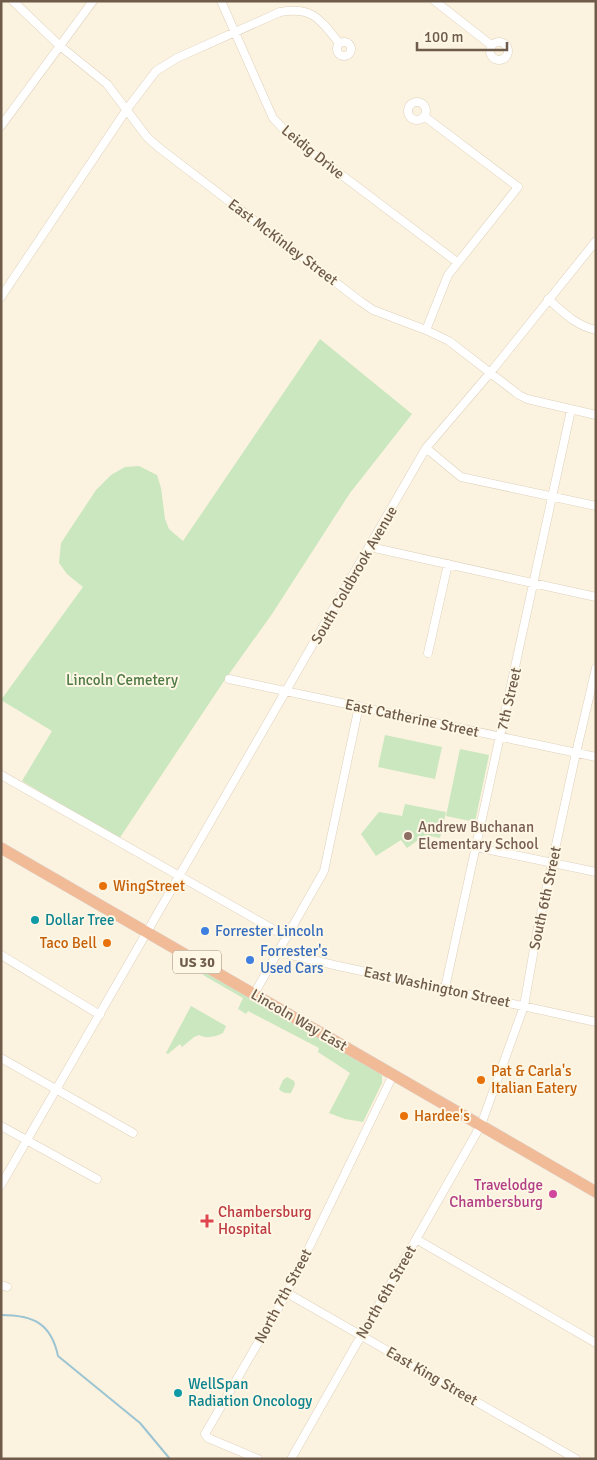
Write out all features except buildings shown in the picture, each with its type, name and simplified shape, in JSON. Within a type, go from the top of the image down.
[{"type":"highway","name":"Lincoln Way East","points":[[1,848],[593,1190]]},
{"type":"street","name":"East McKinley Street","points":[[14,1],[60,46],[107,84],[144,133],[158,147],[372,310],[426,330],[449,341],[527,399],[596,415]]},
{"type":"street","points":[[1,126],[93,1]]},
{"type":"street","name":"Leidig Drive","points":[[221,1],[273,118],[285,130],[456,262]]},
{"type":"street","points":[[435,1],[491,45]]},
{"type":"street","points":[[1,297],[127,109],[156,71],[166,64],[280,12],[302,10],[312,13],[323,22],[339,43]]},
{"type":"street","points":[[424,116],[518,187],[456,262],[440,290],[426,330]]},
{"type":"street","name":"South Coldbrook Avenue","points":[[2,1181],[28,1141],[426,448],[490,373],[596,241]]},
{"type":"street","points":[[548,299],[585,328],[596,330]]},
{"type":"street","name":"7th Street","points":[[445,988],[571,410]]},
{"type":"street","points":[[426,448],[460,477],[596,506]]},
{"type":"street","points":[[370,547],[596,597]]},
{"type":"street","points":[[428,653],[448,564]]},
{"type":"street","name":"South 6th Street","points":[[482,1125],[524,1006],[537,932],[576,753],[594,688],[596,668]]},
{"type":"street","name":"East Catherine Street","points":[[229,679],[596,757]]},
{"type":"street","points":[[254,994],[324,871],[359,706]]},
{"type":"street","points":[[1,775],[287,937]]},
{"type":"street","points":[[476,847],[596,872]]},
{"type":"street","name":"East Washington Street","points":[[278,951],[324,963],[596,1022]]},
{"type":"street","points":[[1,955],[100,1015]]},
{"type":"street","points":[[1,1058],[56,1090],[76,1096],[111,1117],[133,1134]]},
{"type":"street","name":"North 7th Street","points":[[258,1459],[208,1438],[205,1434],[287,1293],[393,1075]]},
{"type":"street","name":"North 6th Street","points":[[291,1459],[482,1125]]},
{"type":"street","points":[[1,1126],[97,1179]]},
{"type":"street","points":[[416,1239],[596,1343]]},
{"type":"street","name":"East King Street","points":[[287,1293],[576,1459]]},
{"type":"green space","name":"Lincoln Cemetery","points":[[320,339],[412,414],[350,493],[272,614],[224,681],[119,839],[22,781],[52,731],[1,700],[83,587],[67,574],[59,563],[61,543],[96,490],[111,475],[125,467],[139,466],[157,475],[161,488],[165,519],[169,529],[183,541]]},
{"type":"green space","points":[[385,735],[442,747],[435,779],[378,767]]},
{"type":"green space","points":[[460,749],[489,755],[475,822],[446,816]]},
{"type":"green space","points":[[405,804],[446,812],[440,838],[425,835],[407,848],[401,840],[376,856],[361,834],[379,812],[402,816]]},
{"type":"green space","points":[[205,972],[380,1073],[382,1083],[363,1122],[345,1119],[329,1113],[350,1073],[318,1052],[319,1048],[248,1011],[246,1014],[238,1009],[243,998],[203,975]]},
{"type":"green space","points":[[191,1006],[226,1026],[223,1033],[211,1037],[199,1035],[182,1047],[180,1044],[168,1054],[166,1053]]},
{"type":"green space","points":[[287,1077],[294,1081],[295,1084],[291,1093],[285,1093],[279,1089],[283,1080]]},
{"type":"waterway","points":[[1,1315],[22,1317],[39,1323],[51,1336],[58,1356],[140,1423],[170,1459]]},
{"type":"place","name":"Andrew Buchanan Elementary School","points":[[408,836]]},
{"type":"place","name":"WingStreet","points":[[103,886]]},
{"type":"place","name":"Dollar Tree","points":[[35,920]]},
{"type":"place","name":"Forrester Lincoln","points":[[205,931]]},
{"type":"place","name":"Taco Bell","points":[[107,943]]},
{"type":"place","name":"Forrester's Used Cars","points":[[250,960]]},
{"type":"place","name":"Pat & Carla's Italian Eatery","points":[[481,1080]]},
{"type":"place","name":"Hardee's","points":[[404,1116]]},
{"type":"place","name":"Travelodge Chambersburg","points":[[553,1194]]},
{"type":"place","name":"Chambersburg Hospital","points":[[207,1221]]},
{"type":"place","name":"WellSpan Radiation Oncology","points":[[178,1393]]}]
